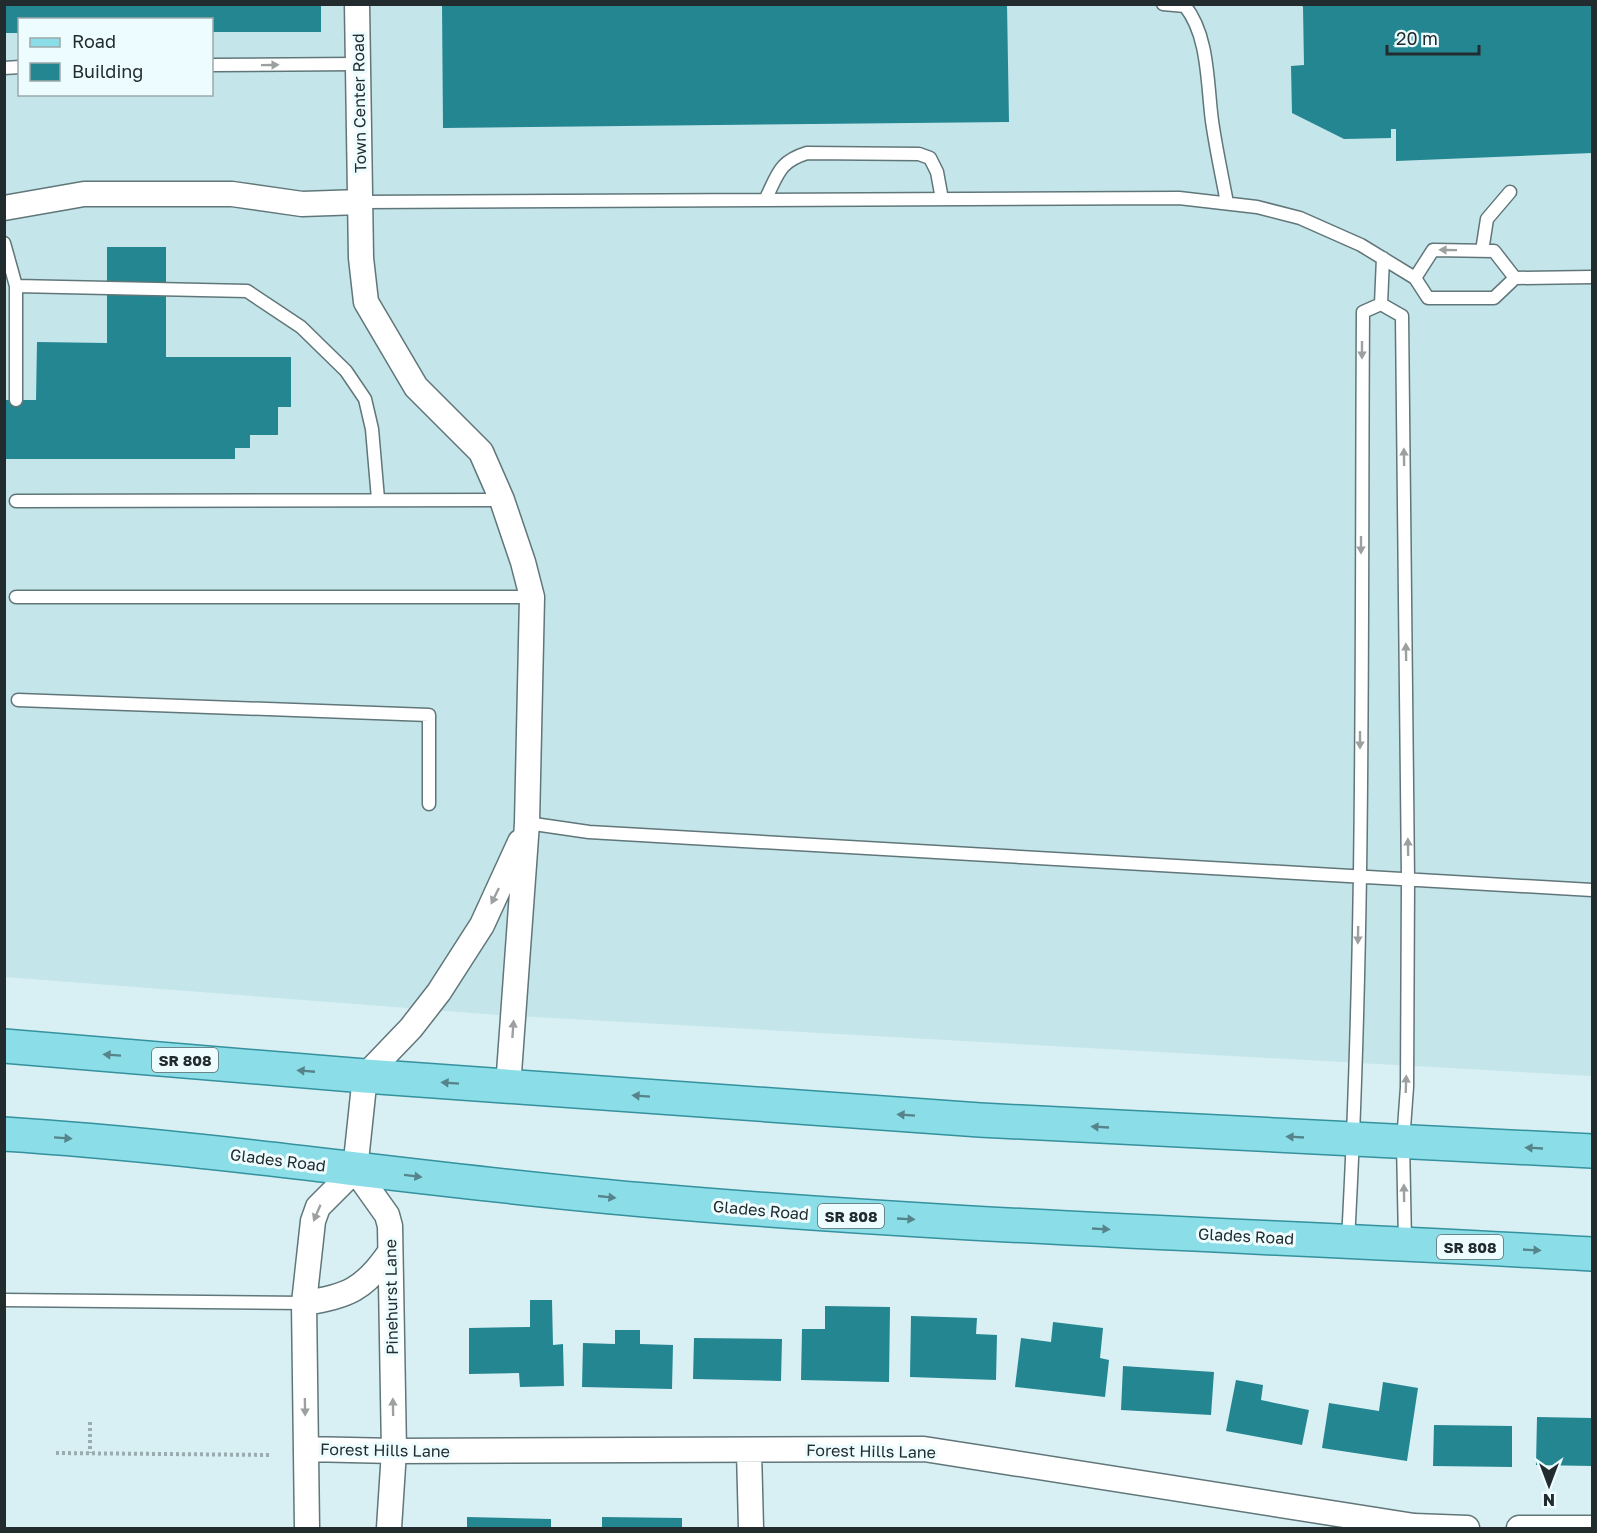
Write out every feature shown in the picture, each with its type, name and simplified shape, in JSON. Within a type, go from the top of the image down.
[{"type":"main road","name":"SR 808","points":[[4,1046],[508,1087],[980,1120],[1593,1152]]},
{"type":"main road","name":"Glades Road","points":[[4,1134],[75,1138],[652,1201],[820,1215],[1593,1254]]},
{"type":"street","name":"Town Center Road","points":[[357,4],[361,258],[366,302],[416,387],[481,452],[502,500],[532,597],[527,823],[508,1087]]},
{"type":"street","points":[[4,208],[61,196],[84,194],[232,194],[302,204],[361,202]]},
{"type":"street","points":[[307,1528],[304,1303],[313,1221],[318,1207],[355,1170],[365,1076],[411,1028],[461,960],[515,856],[527,823]]},
{"type":"street","name":"Pinehurst Lane","points":[[355,1170],[387,1215],[390,1226],[394,1451],[389,1528]]},
{"type":"street","points":[[304,1303],[331,1299],[358,1288],[376,1273],[390,1252]]},
{"type":"street","name":"Forest Hills Lane","points":[[306,1449],[394,1451],[924,1449],[1414,1526],[1467,1528]]},
{"type":"street","points":[[749,1451],[751,1528]]},
{"type":"street","points":[[1519,1528],[1593,1528]]},
{"type":"lane","points":[[1163,4],[1185,6],[1195,19],[1203,50],[1212,124],[1227,203]]},
{"type":"lane","points":[[213,66],[358,64]]},
{"type":"lane","points":[[765,200],[783,165],[791,158],[807,153],[919,154],[930,158],[937,172],[942,199]]},
{"type":"lane","points":[[1482,251],[1487,219],[1510,192]]},
{"type":"lane","points":[[361,202],[1179,198],[1257,207],[1300,218],[1361,245],[1383,258],[1415,278],[1428,298],[1494,298],[1515,278],[1593,277]]},
{"type":"lane","points":[[4,243],[16,286],[10,317],[16,400]]},
{"type":"lane","points":[[1415,278],[1433,250],[1494,251],[1515,278]]},
{"type":"lane","points":[[1381,304],[1383,258]]},
{"type":"lane","points":[[16,286],[247,291],[301,327],[346,371],[365,399],[372,429],[378,499]]},
{"type":"lane","points":[[1348,1240],[1360,877],[1362,312],[1381,304]]},
{"type":"lane","points":[[1381,304],[1402,316],[1408,879],[1407,1087],[1402,1142],[1405,1243]]},
{"type":"lane","points":[[16,501],[502,500]]},
{"type":"lane","points":[[16,597],[532,597]]},
{"type":"lane","points":[[18,700],[429,715],[429,804]]},
{"type":"lane","points":[[527,823],[589,832],[1593,890]]},
{"type":"lane","points":[[4,1300],[304,1303]]},
{"type":"path","points":[[90,1422],[90,1454]]},
{"type":"path","points":[[56,1454],[270,1455]]},
{"type":"shaded area","points":[[4,5],[1592,5],[1592,1076],[498,1015],[5,977]]},
{"type":"building","points":[[4,4],[321,4],[321,32],[213,32],[213,18],[18,18],[18,33],[4,33]]},
{"type":"building","points":[[442,4],[1007,4],[1009,122],[443,128]]},
{"type":"building","points":[[1301,4],[1592,4],[1592,153],[1396,161],[1396,129],[1391,129],[1391,138],[1344,139],[1292,113],[1291,66],[1304,65],[1303,7]]},
{"type":"building","points":[[107,247],[166,247],[166,357],[291,357],[291,407],[278,407],[278,435],[250,435],[250,448],[235,448],[235,459],[4,459],[4,400],[36,400],[37,342],[107,343]]},
{"type":"building","points":[[530,1300],[552,1300],[553,1345],[563,1344],[564,1386],[520,1387],[519,1373],[469,1374],[469,1328],[530,1327]]},
{"type":"building","points":[[825,1306],[890,1307],[889,1382],[801,1380],[802,1329],[825,1329]]},
{"type":"building","points":[[911,1316],[977,1318],[976,1334],[997,1335],[996,1380],[910,1377]]},
{"type":"building","points":[[1053,1322],[1103,1328],[1100,1358],[1109,1360],[1105,1397],[1015,1387],[1021,1338],[1051,1342]]},
{"type":"building","points":[[615,1330],[640,1330],[640,1344],[673,1345],[672,1389],[582,1387],[583,1343],[615,1344]]},
{"type":"building","points":[[694,1338],[782,1339],[781,1381],[693,1379]]},
{"type":"building","points":[[1123,1366],[1214,1372],[1211,1415],[1121,1410]]},
{"type":"building","points":[[1236,1380],[1263,1385],[1261,1400],[1309,1410],[1302,1445],[1226,1431]]},
{"type":"building","points":[[1383,1382],[1418,1388],[1407,1461],[1322,1448],[1329,1403],[1379,1411]]},
{"type":"building","points":[[1537,1417],[1592,1418],[1592,1466],[1536,1465]]},
{"type":"building","points":[[1434,1425],[1512,1426],[1512,1467],[1433,1466]]},
{"type":"building","points":[[467,1517],[551,1519],[551,1528],[467,1528]]},
{"type":"building","points":[[602,1517],[682,1518],[682,1528],[602,1528]]}]
